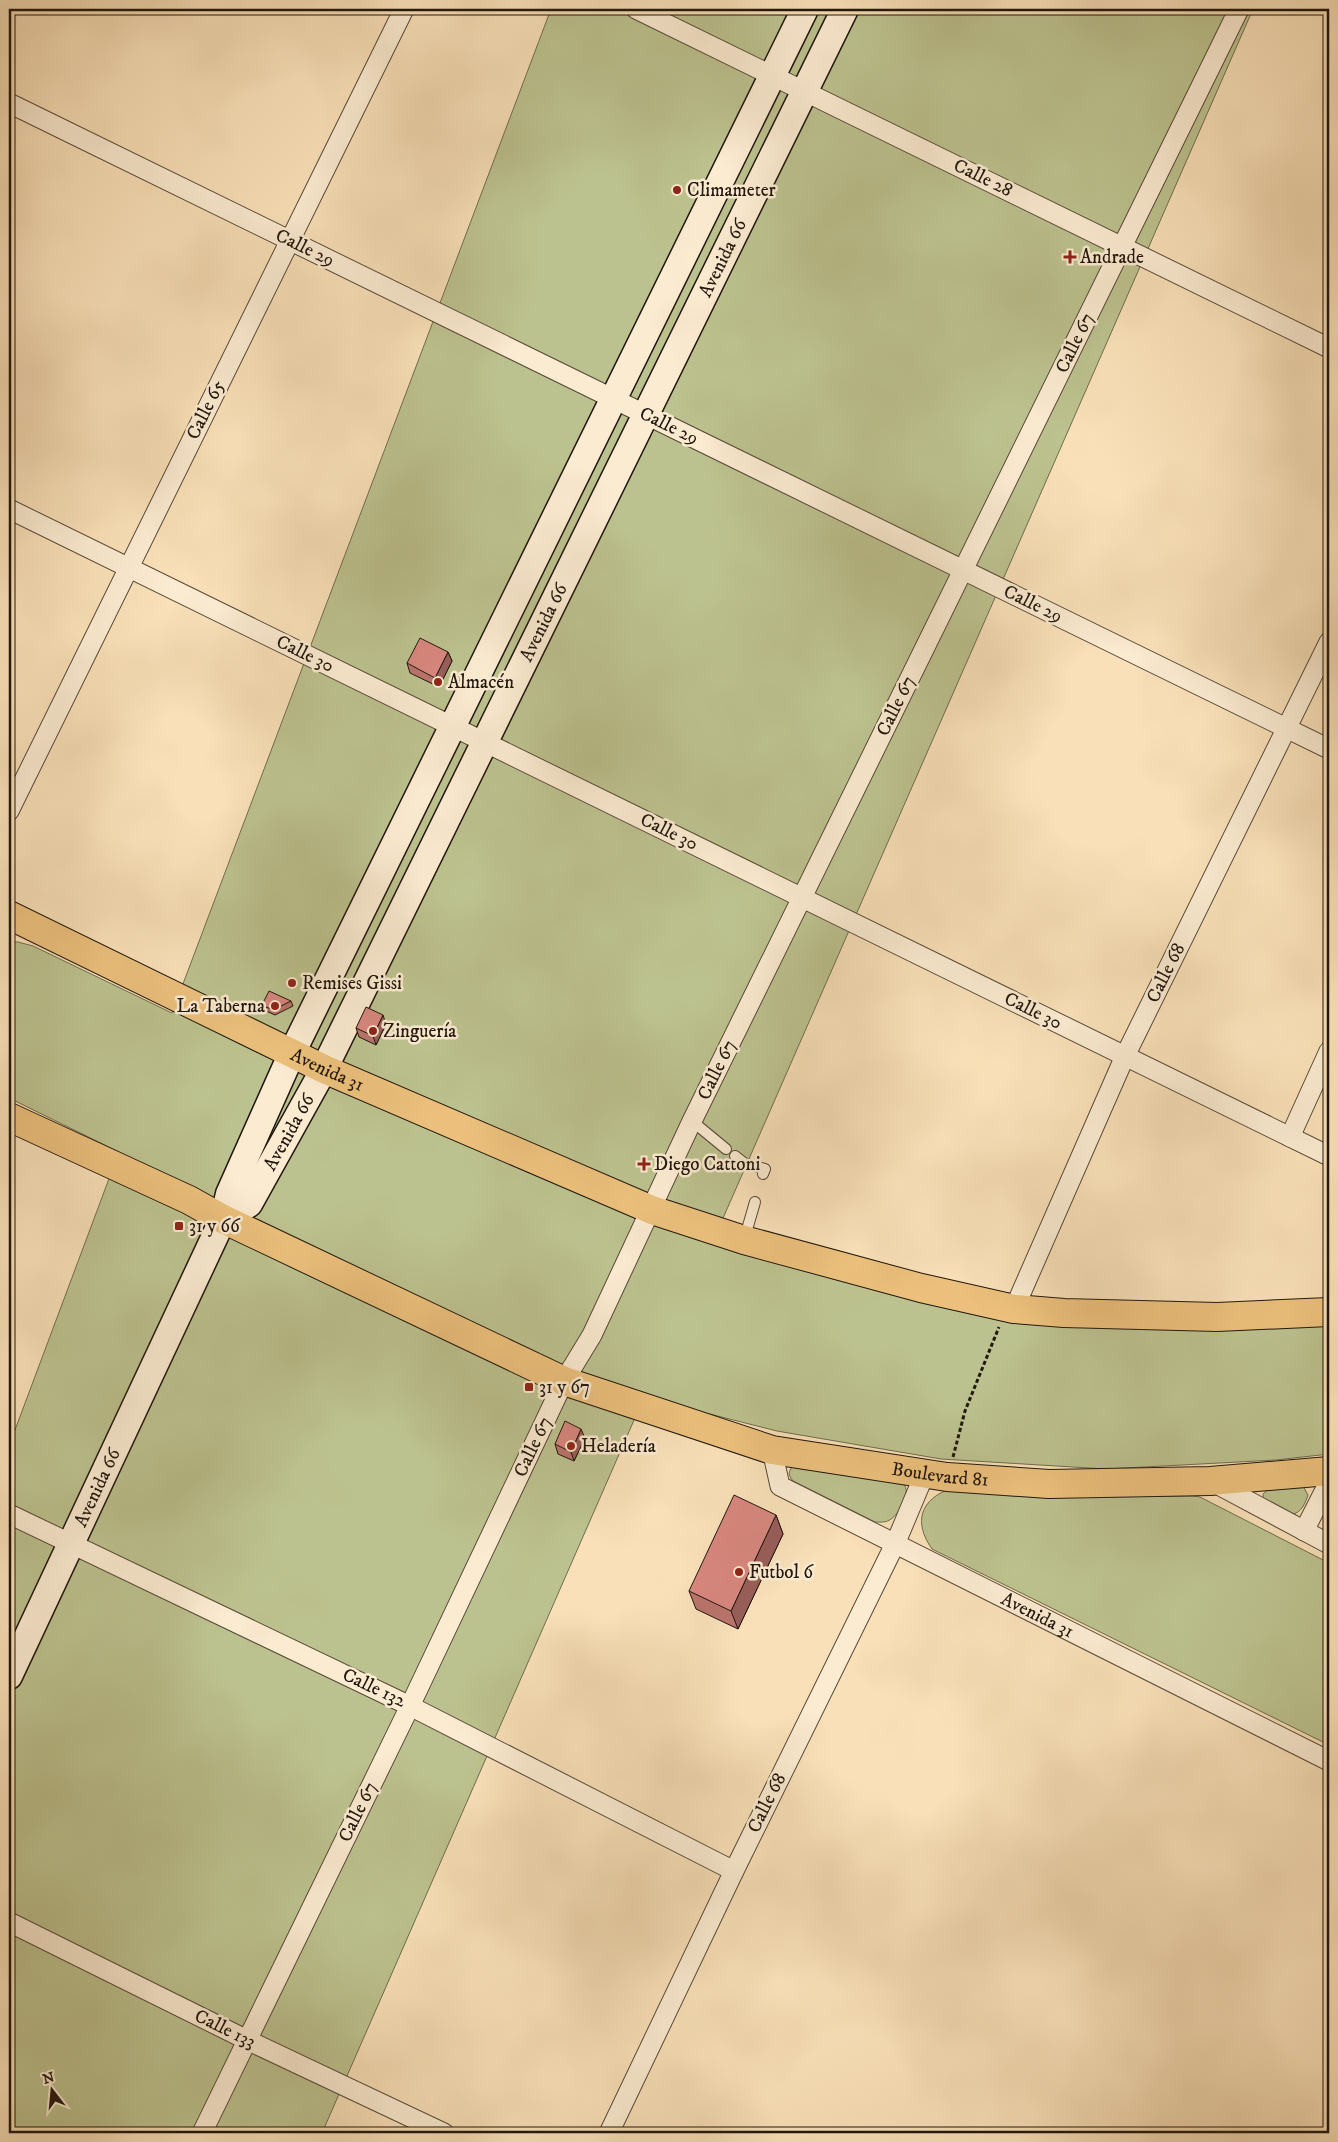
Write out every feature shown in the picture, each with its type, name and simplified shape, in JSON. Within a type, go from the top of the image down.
[{"type":"highway","name":"Avenida 31","points":[[9,915],[324,1069],[652,1210]]},
{"type":"highway","points":[[9,1117],[189,1200],[223,1219],[564,1381]]},
{"type":"highway","points":[[652,1210],[744,1240],[921,1288],[1010,1308],[1064,1313],[1217,1317],[1329,1312]]},
{"type":"highway","name":"Boulevard 81","points":[[564,1381],[772,1450],[936,1475],[1050,1484],[1210,1481],[1329,1471]]},
{"type":"main road","name":"Avenida 66","points":[[9,1676],[72,1546],[223,1219],[229,1194],[292,1053],[805,9]]},
{"type":"main road","name":"Avenida 66","points":[[223,1219],[249,1204],[324,1069],[845,9]]},
{"type":"street","name":"Calle 65","points":[[9,811],[404,9]]},
{"type":"street","name":"Calle 28","points":[[636,9],[1329,348]]},
{"type":"street","name":"Calle 67","points":[[202,2133],[410,1706],[564,1381],[592,1335],[692,1121],[1239,9]]},
{"type":"street","name":"Calle 29","points":[[9,103],[1329,749]]},
{"type":"street","name":"Calle 30","points":[[9,509],[1329,1156]]},
{"type":"street","name":"Calle 68","points":[[1010,1308],[1125,1056],[1329,642]]},
{"type":"street","points":[[1290,1137],[1329,1051]]},
{"type":"street","name":"Avenida 31","points":[[772,1450],[780,1486],[896,1542],[1329,1761]]},
{"type":"street","name":"Calle 68","points":[[609,2133],[734,1871],[896,1542],[936,1475]]},
{"type":"street","points":[[1210,1481],[1329,1544]]},
{"type":"street","points":[[1304,1531],[1329,1482]]},
{"type":"street","name":"Calle 132","points":[[9,1514],[72,1546],[410,1706],[734,1871]]},
{"type":"street","name":"Calle 133","points":[[9,1922],[246,2040],[444,2133]]},
{"type":"lane","points":[[692,1121],[726,1149]]},
{"type":"lane","points":[[735,1156],[744,1164],[765,1169],[763,1174]]},
{"type":"lane","points":[[744,1240],[755,1202]]},
{"type":"path","points":[[936,1475],[1010,1308]]},
{"type":"green space","points":[[551,9],[1253,9],[713,1241],[984,1316],[1329,1323],[1329,1454],[1276,1460],[1106,1469],[941,1459],[777,1431],[666,1403],[645,1395],[322,2133],[9,2133],[9,1446],[119,1152],[9,1098],[9,942],[33,946],[172,1013]]},
{"type":"green space","points":[[793,1466],[899,1481],[905,1486],[905,1499],[894,1517],[885,1522],[875,1522],[793,1481],[789,1474]]},
{"type":"green space","points":[[1303,1486],[1308,1495],[1300,1510],[1296,1513],[1285,1514],[1264,1505],[1263,1494],[1268,1490]]},
{"type":"green space","points":[[952,1488],[1081,1497],[1200,1497],[1329,1563],[1329,1745],[932,1549],[923,1530],[923,1512],[933,1498]]},
{"type":"building","points":[[420,638],[448,652],[435,678],[407,663]]},
{"type":"building","points":[[269,991],[291,1001],[273,1010],[262,1005]]},
{"type":"building","points":[[366,1007],[383,1015],[373,1036],[356,1028]]},
{"type":"building","points":[[565,1421],[581,1429],[571,1452],[555,1444]]},
{"type":"building","name":"Futbol 6","points":[[734,1495],[776,1515],[731,1611],[689,1591]]},
{"type":"place","name":"Climameter","points":[[677,190]]},
{"type":"place","name":"Andrade","points":[[1070,257]]},
{"type":"place","name":"Almacén","points":[[438,682]]},
{"type":"place","name":"Remises Gissi","points":[[292,983]]},
{"type":"place","name":"La Taberna","points":[[275,1006]]},
{"type":"place","name":"Zinguería","points":[[373,1031]]},
{"type":"place","name":"Diego Cattoni","points":[[644,1164]]},
{"type":"place","name":"31 y 66","points":[[179,1226]]},
{"type":"place","name":"31 y 67","points":[[529,1387]]},
{"type":"place","name":"Heladería","points":[[571,1446]]},
{"type":"place","name":"Futbol 6","points":[[739,1572]]}]
